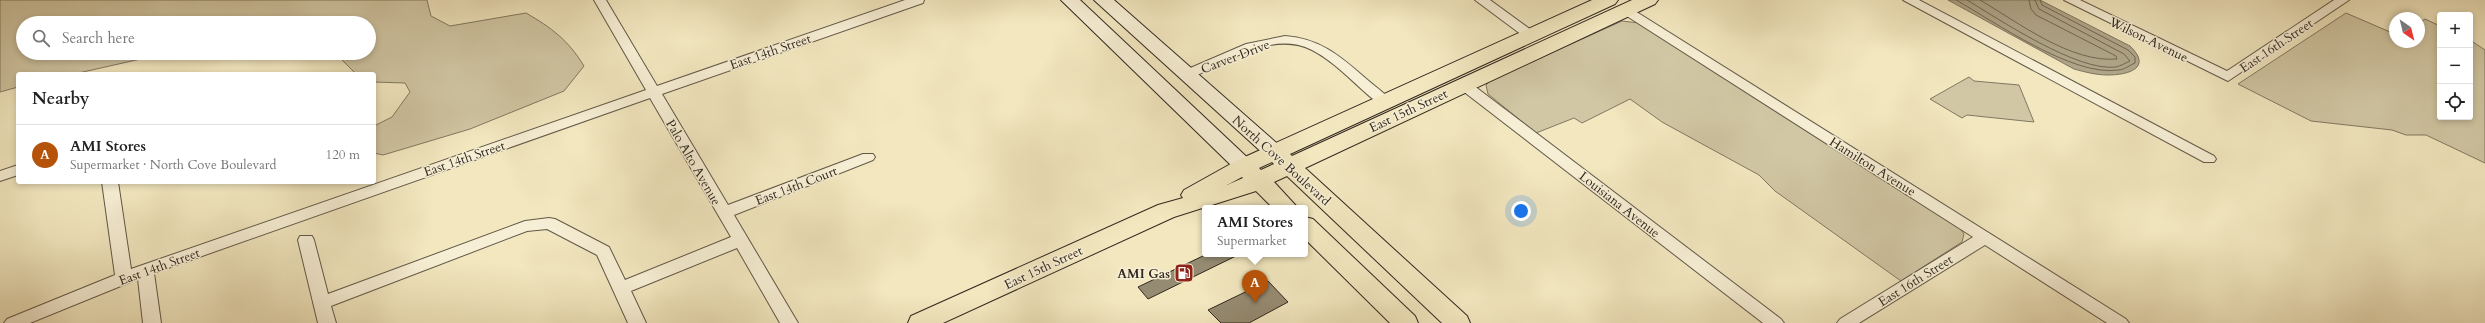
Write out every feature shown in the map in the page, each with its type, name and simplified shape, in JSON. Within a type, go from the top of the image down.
[{"type":"main road","points":[[1070,0],[1284,205]]},
{"type":"main road","name":"East 15th Street","points":[[920,323],[1166,211],[1240,188],[1251,173],[1282,158],[1384,101],[1608,0]]},
{"type":"main road","name":"East 15th Street","points":[[1282,158],[1464,85],[1548,46],[1619,5],[1648,0]]},
{"type":"main road","name":"North Cove Boulevard","points":[[1103,1],[1282,158],[1458,323]]},
{"type":"main road","points":[[1531,35],[1548,46]]},
{"type":"main road","points":[[1448,72],[1464,85]]},
{"type":"main road","points":[[1308,228],[1406,323]]},
{"type":"street","name":"Palo Alto Avenue","points":[[600,0],[789,323]]},
{"type":"street","name":"East 14th Street","points":[[13,323],[145,270],[918,0]]},
{"type":"street","points":[[1481,0],[1531,35]]},
{"type":"street","points":[[1909,0],[2209,159]]},
{"type":"street","name":"Wilson Avenue","points":[[2070,0],[2228,77]]},
{"type":"street","name":"East 16th Street","points":[[2228,77],[2343,0]]},
{"type":"street","name":"Hamilton Avenue","points":[[1619,5],[2120,323]]},
{"type":"street","name":"Carver Drive","points":[[1186,75],[1258,45],[1277,41],[1296,41],[1308,44],[1323,51],[1384,101]]},
{"type":"street","name":"Louisiana Avenue","points":[[1464,85],[1775,323]]},
{"type":"street","name":"East 14th Court","points":[[724,213],[868,157]]},
{"type":"street","points":[[0,176],[16,171]]},
{"type":"street","points":[[110,184],[124,279]]},
{"type":"street","points":[[322,303],[525,226],[545,222],[603,251],[637,323]]},
{"type":"street","name":"East 16th Street","points":[[1846,323],[1985,237]]},
{"type":"street","points":[[306,240],[327,323]]},
{"type":"street","points":[[621,288],[740,240]]},
{"type":"street","points":[[145,270],[152,323]]},
{"type":"shaded area","points":[[0,0],[427,0],[431,16],[450,26],[526,13],[559,35],[572,49],[584,66],[564,91],[470,129],[383,155],[376,153],[376,125],[392,117],[410,92],[405,83],[376,82],[376,72],[354,72],[342,60],[376,60],[376,16],[16,16],[16,60],[136,60],[83,72],[16,72],[16,88],[0,92]]},
{"type":"shaded area","points":[[2346,13],[2389,32],[2389,48],[2425,48],[2425,19],[2437,25],[2437,120],[2473,120],[2473,42],[2485,50],[2485,163],[2426,135],[2406,135],[2392,130],[2311,121],[2238,84]]},
{"type":"shaded area","points":[[1622,21],[1639,23],[1959,227],[1964,234],[1962,242],[1901,281],[1775,191],[1759,175],[1662,122],[1630,99],[1582,123],[1574,118],[1536,133],[1488,94],[1486,85],[1491,80]]},
{"type":"shaded area","points":[[1969,77],[1974,81],[2019,85],[2034,122],[1967,115],[1962,118],[1930,99]]},
{"type":"water","points":[[1948,0],[2040,0],[2130,46],[2139,60],[2138,65],[2130,72],[2116,75],[2099,74],[2074,69]]},
{"type":"building","name":"AMI Gas","points":[[1202,256],[1234,257],[1148,299],[1138,287]]},
{"type":"building","points":[[1268,281],[1288,302],[1249,323],[1221,323],[1208,310]]},
{"type":"place","name":"AMI Gas","points":[[1184,273]]},
{"type":"place","name":"AMI Stores","points":[[1255,303]]}]
